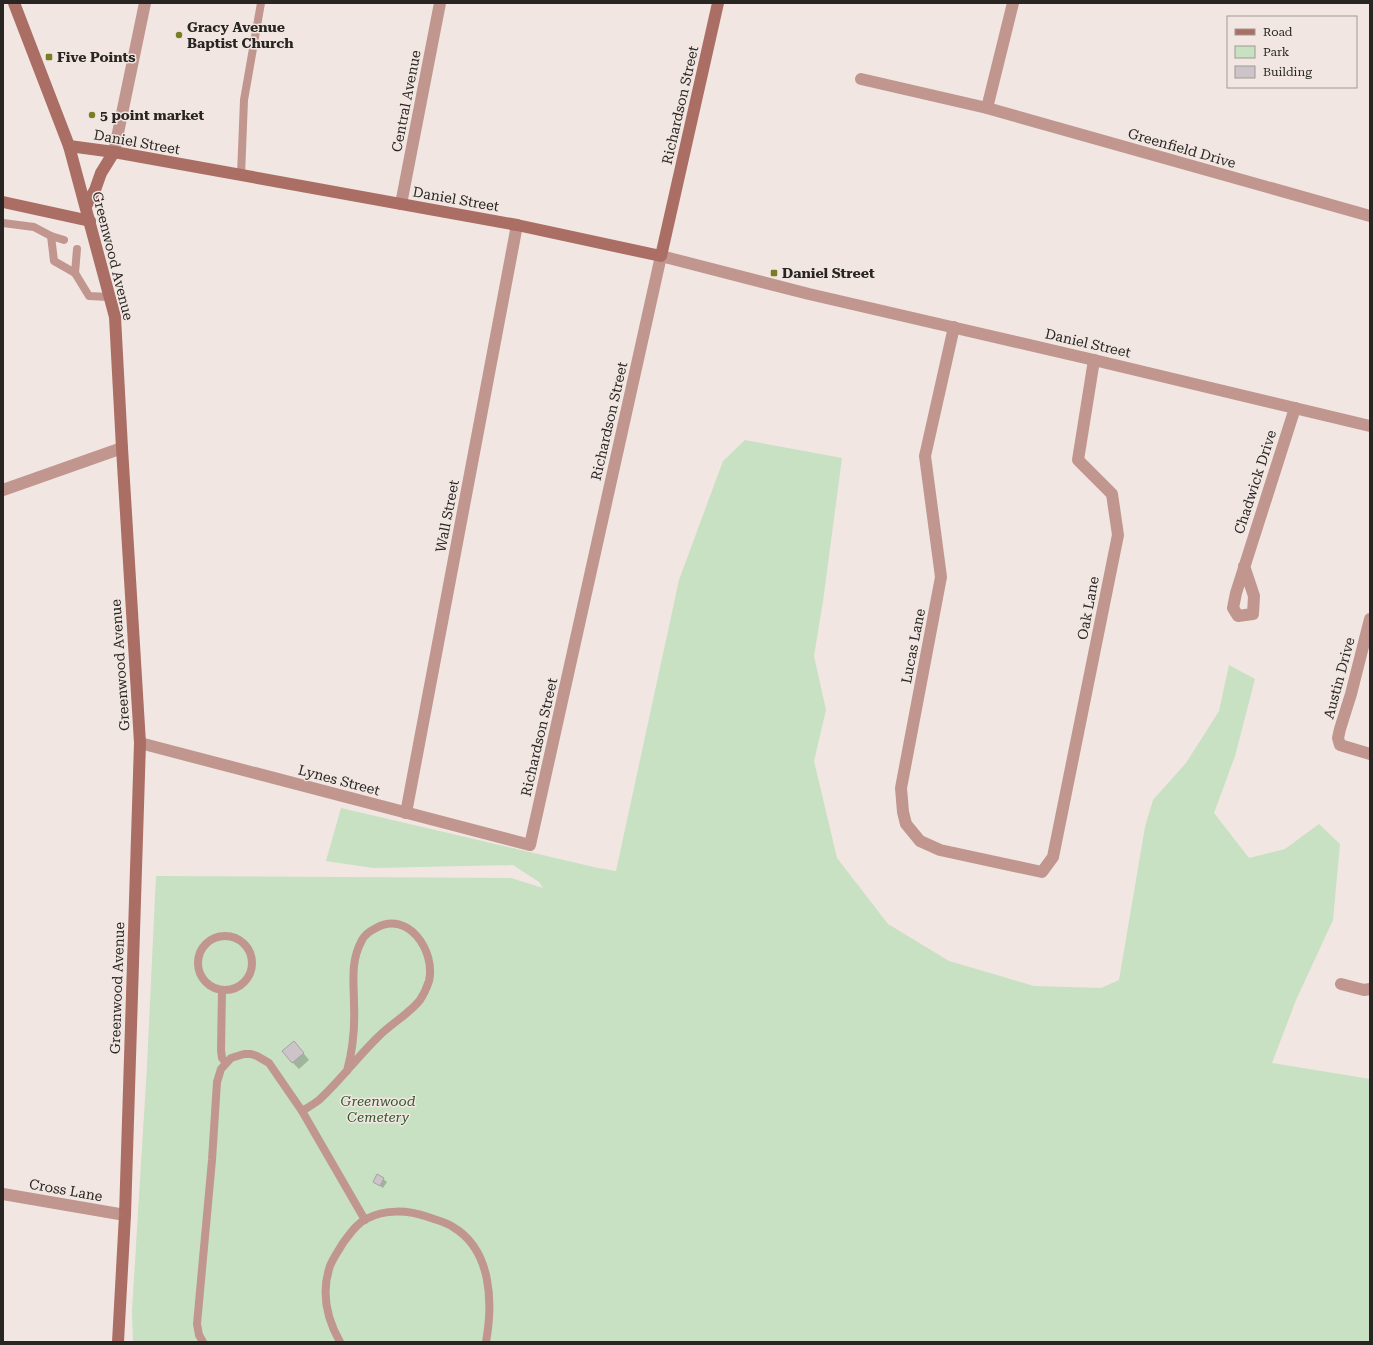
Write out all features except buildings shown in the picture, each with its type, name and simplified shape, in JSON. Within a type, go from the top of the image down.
[{"type":"main road","name":"Greenwood Avenue","points":[[14,3],[69,146],[115,317],[140,743],[125,1215],[118,1342]]},
{"type":"main road","name":"Richardson Street","points":[[662,256],[718,3]]},
{"type":"main road","name":"Daniel Street","points":[[69,146],[114,152],[517,225],[662,256]]},
{"type":"main road","points":[[86,206],[95,190],[101,173],[114,152]]},
{"type":"main road","points":[[3,202],[90,221]]},
{"type":"street","points":[[114,152],[145,3]]},
{"type":"street","name":"Central Avenue","points":[[401,204],[440,3]]},
{"type":"street","points":[[987,108],[1013,3]]},
{"type":"street","name":"Greenfield Drive","points":[[861,79],[987,108],[1370,216]]},
{"type":"street","name":"Wall Street","points":[[406,813],[517,225]]},
{"type":"street","name":"Daniel Street","points":[[662,256],[809,294],[1370,426]]},
{"type":"street","name":"Richardson Street","points":[[530,845],[662,256]]},
{"type":"street","name":"Lucas Lane","points":[[954,327],[925,456],[941,577],[901,788],[903,812],[906,824],[920,840],[940,850],[1042,872]]},
{"type":"street","name":"Oak Lane","points":[[1042,872],[1053,857],[1118,535],[1112,494],[1078,460],[1094,360]]},
{"type":"street","name":"Chadwick Drive","points":[[1244,566],[1295,408]]},
{"type":"street","points":[[3,490],[122,448]]},
{"type":"street","name":"Austin Drive","points":[[1370,619],[1352,694],[1338,738],[1340,746],[1370,754]]},
{"type":"street","name":"Lynes Street","points":[[140,743],[530,845]]},
{"type":"street","points":[[1342,984],[1364,990],[1370,989]]},
{"type":"street","name":"Cross Lane","points":[[3,1194],[125,1215]]},
{"type":"lane","points":[[241,175],[244,100],[261,3]]},
{"type":"lane","points":[[3,223],[34,227],[50,236],[64,240]]},
{"type":"lane","points":[[50,236],[54,261],[75,273],[89,296],[109,296]]},
{"type":"lane","points":[[75,273],[77,249]]},
{"type":"lane","points":[[302,1111],[318,1101],[380,1035],[413,1007],[425,991],[429,980],[430,968],[428,955],[418,937],[410,930],[402,926],[387,925],[378,927],[368,933],[363,939],[358,951],[354,964],[352,980],[354,1005],[352,1047],[346,1071]]},
{"type":"lane","points":[[229,936],[243,942],[251,955],[252,963],[248,977],[243,983],[237,988],[222,990],[211,986],[202,979],[198,971],[198,955],[207,942],[213,938],[229,936]]},
{"type":"lane","points":[[222,990],[221,1050],[222,1058],[226,1063]]},
{"type":"lane","points":[[203,1342],[196,1324],[211,1175],[217,1082],[221,1069],[231,1058],[244,1054],[257,1056],[273,1068],[302,1111],[365,1220]]},
{"type":"lane","points":[[340,1342],[330,1322],[327,1310],[326,1289],[330,1265],[341,1246],[356,1227],[365,1220],[385,1212],[421,1214],[453,1226],[465,1237],[476,1251],[485,1271],[490,1299],[486,1342]]},
{"type":"green space","name":"Greenwood Cemetery","points":[[745,440],[842,458],[823,601],[814,656],[826,710],[814,761],[837,858],[888,924],[949,961],[1034,986],[1101,988],[1119,980],[1145,827],[1153,800],[1186,763],[1219,711],[1229,665],[1255,679],[1235,756],[1214,813],[1249,858],[1285,849],[1319,824],[1340,844],[1333,920],[1296,1000],[1272,1063],[1370,1079],[1370,1342],[133,1342],[132,1311],[147,1066],[156,876],[511,878],[543,888],[539,882],[513,865],[373,868],[326,861],[341,808],[616,871],[679,580],[723,461]]},
{"type":"place","name":"Gracy Avenue Baptist Church","points":[[179,35]]},
{"type":"place","name":"Five Points","points":[[49,57]]},
{"type":"place","name":"5 point market","points":[[92,115]]},
{"type":"place","name":"Daniel Street","points":[[774,273]]}]
